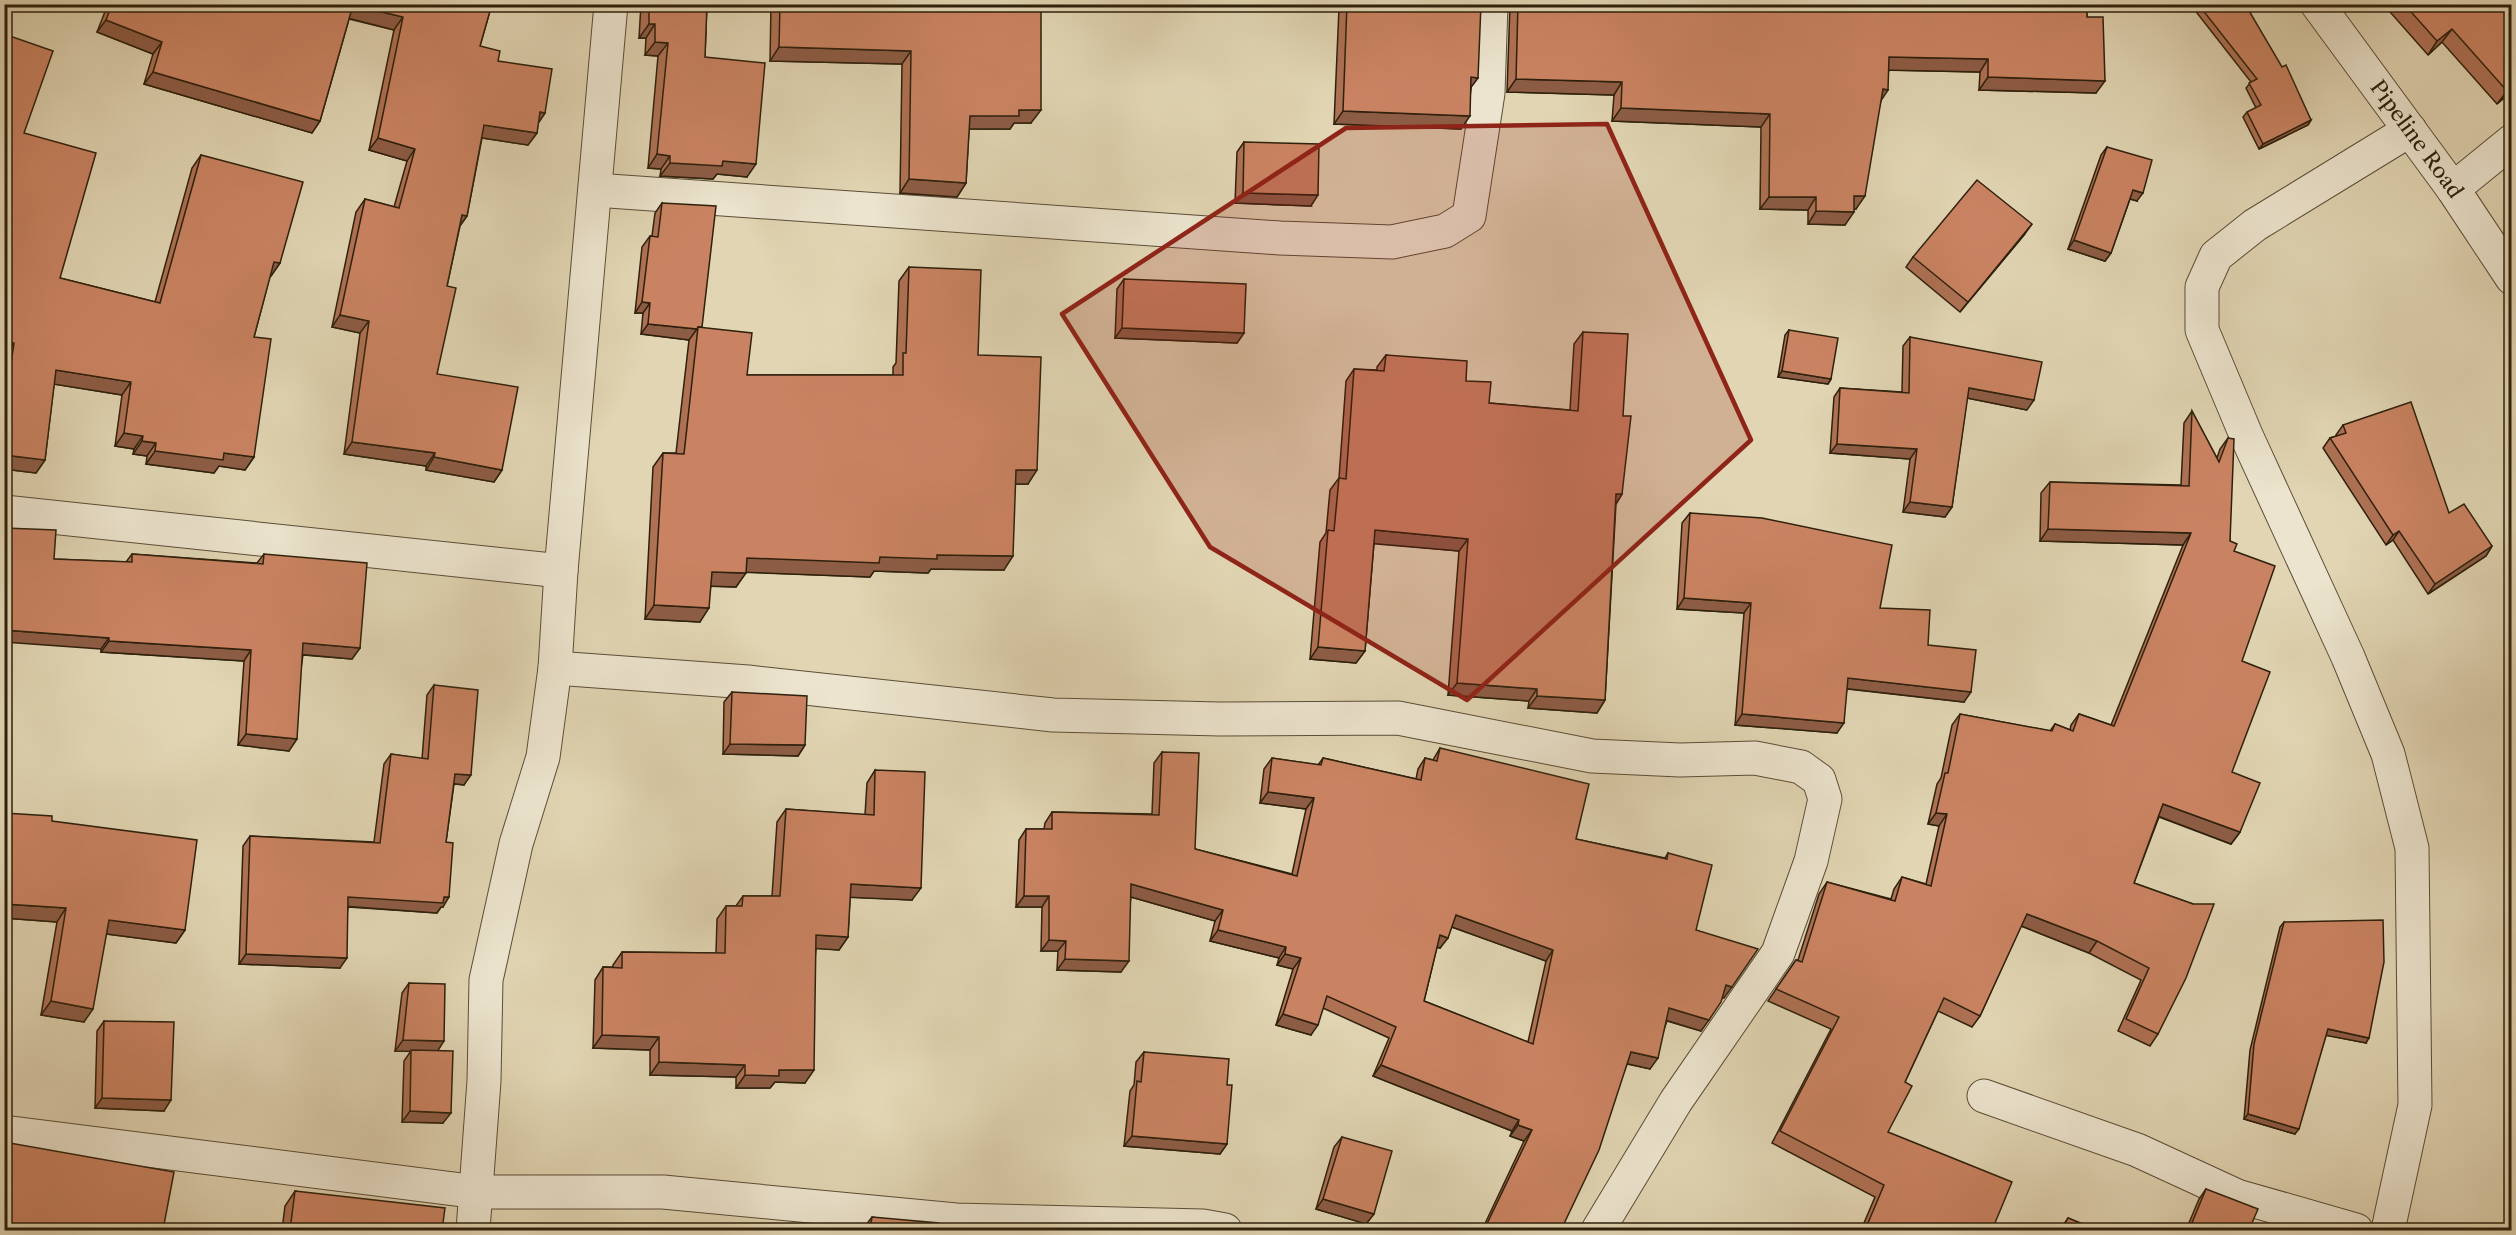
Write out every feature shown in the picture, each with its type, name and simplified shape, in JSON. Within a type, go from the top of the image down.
[{"type":"street","points":[[473,1230],[478,1192],[484,1081],[486,980],[516,844],[543,757],[555,668],[561,571],[611,4]]},
{"type":"street","points":[[595,190],[1280,238],[1392,242],[1445,231],[1469,216],[1488,93],[1491,4]]},
{"type":"street","name":"Pipeline Road","points":[[2317,4],[2453,189],[2511,279]]},
{"type":"street","points":[[2388,1230],[2415,1105],[2412,848],[2384,744],[2348,657],[2246,435],[2202,330],[2202,287],[2216,256],[2255,225],[2410,130]]},
{"type":"street","points":[[2453,189],[2511,141]]},
{"type":"street","points":[[4,512],[561,571]]},
{"type":"street","points":[[555,668],[748,681],[939,705],[1053,715],[1220,719],[1398,718],[1592,756],[1680,760],[1755,758],[1801,767],[1820,780],[1825,799],[1810,861],[1779,953],[1676,1101],[1598,1230]]},
{"type":"street","points":[[1984,1096],[2137,1150],[2237,1196],[2356,1230]]},
{"type":"street","points":[[4,1132],[478,1192],[663,1192],[956,1220],[1203,1226],[1226,1230]]},
{"type":"highlighted area","points":[[1607,124],[1751,440],[1467,700],[1210,547],[1062,314],[1346,128]]},
{"type":"building","points":[[112,4],[492,4],[480,46],[500,51],[498,61],[552,69],[545,113],[540,112],[537,133],[484,125],[467,216],[462,215],[447,286],[456,288],[437,374],[518,387],[502,470],[434,457],[435,453],[352,442],[369,321],[340,315],[365,199],[399,208],[415,149],[378,138],[403,17],[353,5],[320,121],[153,72],[162,42],[106,20]]},
{"type":"building","points":[[649,4],[707,4],[705,57],[765,63],[756,164],[723,161],[722,166],[670,163],[670,156],[657,154],[668,43],[655,42],[655,24],[649,24]]},
{"type":"building","points":[[780,4],[1041,4],[1041,110],[1019,110],[1019,116],[970,116],[966,183],[909,179],[911,51],[779,47]]},
{"type":"building","points":[[1347,4],[1481,4],[1478,78],[1471,77],[1470,116],[1343,111]]},
{"type":"building","points":[[1518,4],[2087,4],[2087,17],[2103,17],[2105,81],[1988,77],[1988,59],[1889,57],[1888,90],[1883,89],[1865,196],[1854,196],[1854,212],[1816,211],[1816,197],[1769,197],[1770,114],[1621,108],[1622,82],[1516,79]]},
{"type":"building","points":[[2198,4],[2245,4],[2282,67],[2286,65],[2311,120],[2263,144],[2247,112],[2261,105],[2249,83],[2257,79]]},
{"type":"building","points":[[2404,4],[2511,4],[2511,87],[2507,91],[2452,29],[2437,41]]},
{"type":"building","points":[[4,34],[53,51],[24,133],[96,153],[60,278],[160,303],[201,155],[303,182],[280,263],[274,262],[254,337],[271,339],[254,457],[224,453],[223,460],[155,451],[156,443],[142,441],[143,436],[124,433],[131,382],[56,370],[45,460],[4,455],[4,411],[14,343],[4,341]]},
{"type":"building","points":[[1244,142],[1319,144],[1318,195],[1243,193]]},
{"type":"building","points":[[2107,147],[2152,160],[2143,193],[2133,190],[2111,253],[2074,240]]},
{"type":"building","points":[[1977,180],[2032,224],[1968,302],[1913,257]]},
{"type":"building","points":[[662,203],[716,206],[702,327],[697,329],[648,324],[650,303],[642,302],[650,236],[658,237]]},
{"type":"building","points":[[909,267],[981,270],[978,355],[1041,357],[1037,470],[1016,470],[1013,556],[937,555],[937,559],[880,557],[879,563],[747,558],[746,573],[712,572],[709,608],[654,605],[663,453],[684,454],[698,327],[752,333],[747,375],[903,375]]},
{"type":"building","points":[[1124,279],[1246,284],[1244,333],[1122,328]]},
{"type":"building","points":[[1789,330],[1838,338],[1831,379],[1782,371]]},
{"type":"building","points":[[1583,332],[1628,334],[1623,416],[1631,416],[1622,494],[1616,494],[1605,700],[1537,696],[1537,689],[1457,683],[1468,539],[1375,530],[1365,651],[1318,647],[1328,530],[1334,531],[1339,478],[1346,479],[1354,369],[1384,371],[1386,355],[1467,361],[1466,381],[1491,382],[1489,403],[1578,411]]},
{"type":"building","points":[[1910,337],[2042,362],[2034,400],[1969,388],[1952,507],[1910,502],[1917,449],[1837,444],[1840,388],[1909,393]]},
{"type":"building","points":[[2411,402],[2449,513],[2464,504],[2492,546],[2435,584],[2399,531],[2393,535],[2330,438],[2346,433],[2343,425]]},
{"type":"building","points":[[2192,411],[2219,462],[2228,438],[2234,439],[2230,541],[2237,544],[2234,551],[2275,566],[2242,661],[2270,672],[2232,772],[2260,783],[2240,832],[2163,804],[2134,883],[2193,904],[2214,904],[2186,978],[2158,1034],[2126,1019],[2149,968],[2097,941],[2027,914],[1980,1016],[1944,998],[1905,1082],[1912,1086],[1888,1132],[2012,1182],[1992,1230],[1865,1230],[1884,1185],[1780,1131],[1839,1017],[1776,989],[1796,960],[1802,962],[1827,882],[1895,901],[1902,877],[1931,886],[1947,814],[1936,813],[1945,773],[1948,773],[1960,714],[2052,731],[2055,724],[2073,731],[2079,714],[2114,726],[2191,533],[2048,529],[2050,482],[2189,486]]},
{"type":"building","points":[[1690,513],[1762,518],[1892,545],[1880,608],[1930,610],[1928,645],[1976,650],[1971,692],[1848,678],[1844,723],[1742,714],[1751,603],[1684,598]]},
{"type":"building","points":[[4,528],[56,530],[54,559],[132,562],[132,554],[263,564],[264,554],[367,563],[360,648],[303,643],[297,739],[246,734],[251,650],[109,641],[109,638],[4,630]]},
{"type":"building","points":[[434,685],[478,690],[471,775],[455,774],[446,842],[453,843],[449,897],[444,897],[443,903],[348,897],[347,958],[246,954],[250,836],[380,843],[391,754],[428,759]]},
{"type":"building","points":[[732,692],[807,696],[805,745],[730,744]]},
{"type":"building","points":[[1440,748],[1589,784],[1576,839],[1667,859],[1668,853],[1712,865],[1696,930],[1758,949],[1732,987],[1726,985],[1721,1002],[1709,1020],[1669,1008],[1658,1058],[1631,1052],[1599,1150],[1561,1230],[1484,1230],[1532,1130],[1518,1125],[1519,1120],[1381,1065],[1396,1027],[1327,996],[1318,1025],[1283,1014],[1301,958],[1285,954],[1286,947],[1218,930],[1223,910],[1131,884],[1129,961],[1065,959],[1066,941],[1049,940],[1049,896],[1024,896],[1026,829],[1052,829],[1052,812],[1159,815],[1162,752],[1199,753],[1195,849],[1297,876],[1314,798],[1268,792],[1272,758],[1321,765],[1323,758],[1421,780],[1425,758],[1437,761]],"holes":[[[1456,915],[1553,950],[1533,1044],[1424,1001],[1440,935],[1448,938]]]},
{"type":"building","points":[[875,770],[925,772],[921,888],[851,884],[848,937],[816,935],[814,1070],[779,1070],[779,1076],[745,1075],[745,1065],[659,1062],[659,1037],[602,1035],[603,967],[622,968],[622,952],[725,953],[726,906],[742,906],[743,896],[780,896],[786,809],[874,815]]},
{"type":"building","points":[[4,813],[52,816],[52,821],[197,840],[185,930],[109,920],[93,1009],[51,1001],[66,908],[4,904]]},
{"type":"building","points":[[2383,920],[2384,962],[2369,1038],[2328,1029],[2299,1129],[2248,1114],[2254,1044],[2284,922]]},
{"type":"building","points":[[409,983],[445,984],[444,1041],[403,1040]]},
{"type":"building","points":[[104,1021],[174,1022],[171,1100],[102,1098]]},
{"type":"building","points":[[411,1050],[453,1051],[451,1113],[410,1111]]},
{"type":"building","points":[[1144,1052],[1229,1059],[1227,1085],[1232,1085],[1227,1144],[1132,1136],[1137,1081],[1141,1082]]},
{"type":"building","points":[[1342,1137],[1392,1151],[1374,1214],[1323,1199]]},
{"type":"building","points":[[4,1142],[174,1172],[163,1230],[138,1230],[111,1226],[110,1230],[4,1230]]},
{"type":"building","points":[[2206,1189],[2258,1209],[2249,1230],[2189,1230]]},
{"type":"building","points":[[295,1191],[445,1208],[442,1230],[290,1230]]},
{"type":"building","points":[[872,1217],[939,1223],[938,1230],[870,1230]]},
{"type":"building","points":[[2068,1218],[2097,1230],[2062,1230]]}]
